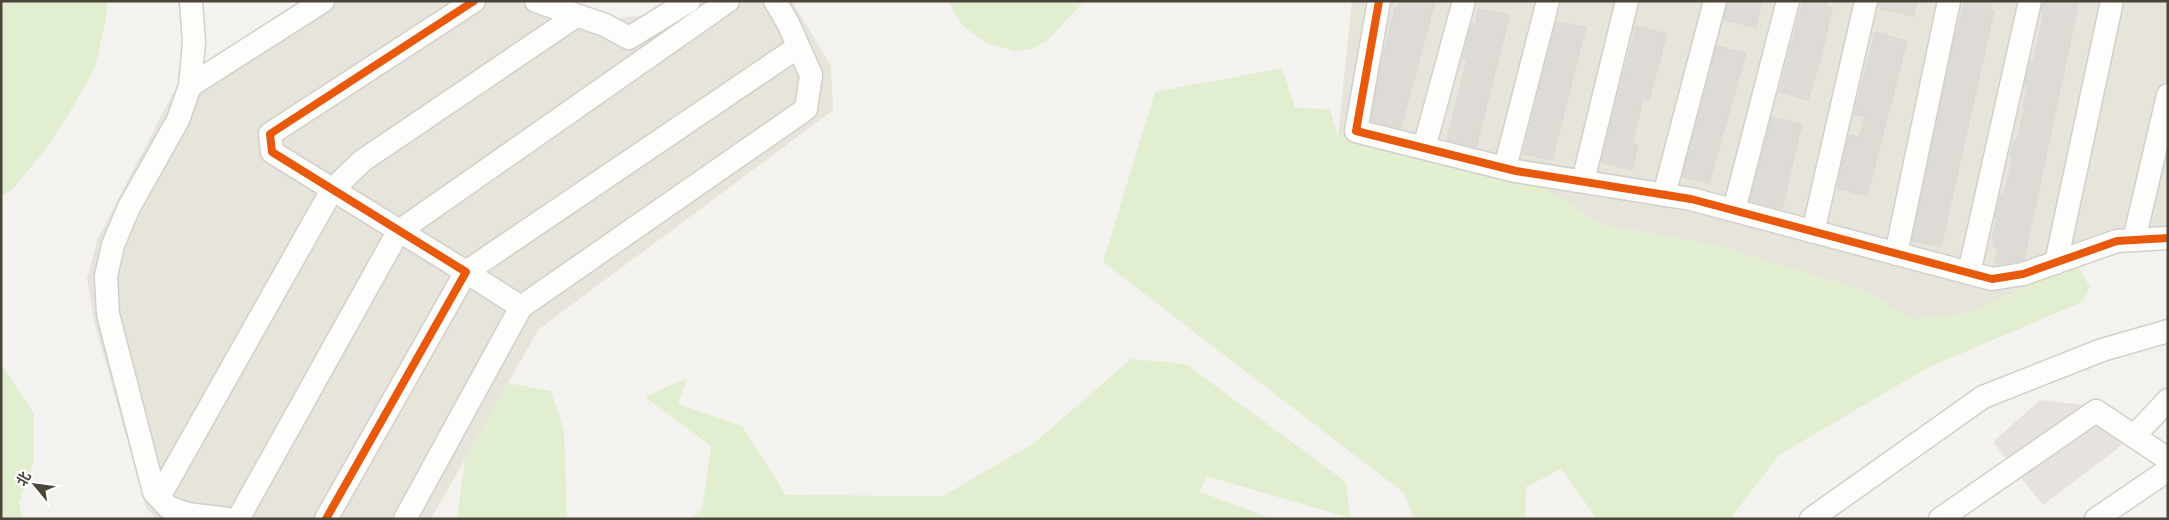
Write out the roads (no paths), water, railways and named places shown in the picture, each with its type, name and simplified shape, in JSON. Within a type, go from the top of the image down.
[{"type":"street","points":[[191,1],[194,42],[190,86],[178,120],[129,207],[113,244],[106,276],[108,314],[154,492],[168,507],[187,514],[227,519]]},
{"type":"street","points":[[190,86],[323,1]]},
{"type":"street","points":[[474,1],[270,134],[272,152],[521,308]]},
{"type":"street","points":[[536,1],[604,25],[629,38],[689,1]]},
{"type":"street","points":[[238,519],[398,232],[728,1]]},
{"type":"street","points":[[405,519],[521,308],[806,109],[810,76],[776,1]]},
{"type":"street","points":[[1379,1],[1356,131],[1505,168],[1691,199],[1992,279],[2023,274],[2117,241],[2168,238]]},
{"type":"street","points":[[1424,148],[1464,1]]},
{"type":"street","points":[[1505,168],[1548,1]]},
{"type":"street","points":[[1583,182],[1627,1]]},
{"type":"street","points":[[1664,195],[1715,1]]},
{"type":"street","points":[[1734,210],[1788,1]]},
{"type":"street","points":[[1813,232],[1866,1]]},
{"type":"street","points":[[1896,254],[1950,1]]},
{"type":"street","points":[[1969,273],[2030,1]]},
{"type":"street","points":[[2056,263],[2112,1]]},
{"type":"street","points":[[159,497],[332,190],[362,161],[576,16]]},
{"type":"street","points":[[326,519],[466,272],[798,47]]},
{"type":"street","points":[[2134,240],[2168,95]]},
{"type":"street","points":[[1811,519],[1983,396],[2102,350],[2168,331]]},
{"type":"street","points":[[2134,436],[2168,400]]},
{"type":"street","points":[[1940,519],[2096,411],[2168,459]]},
{"type":"street","points":[[2096,519],[2168,470]]}]
